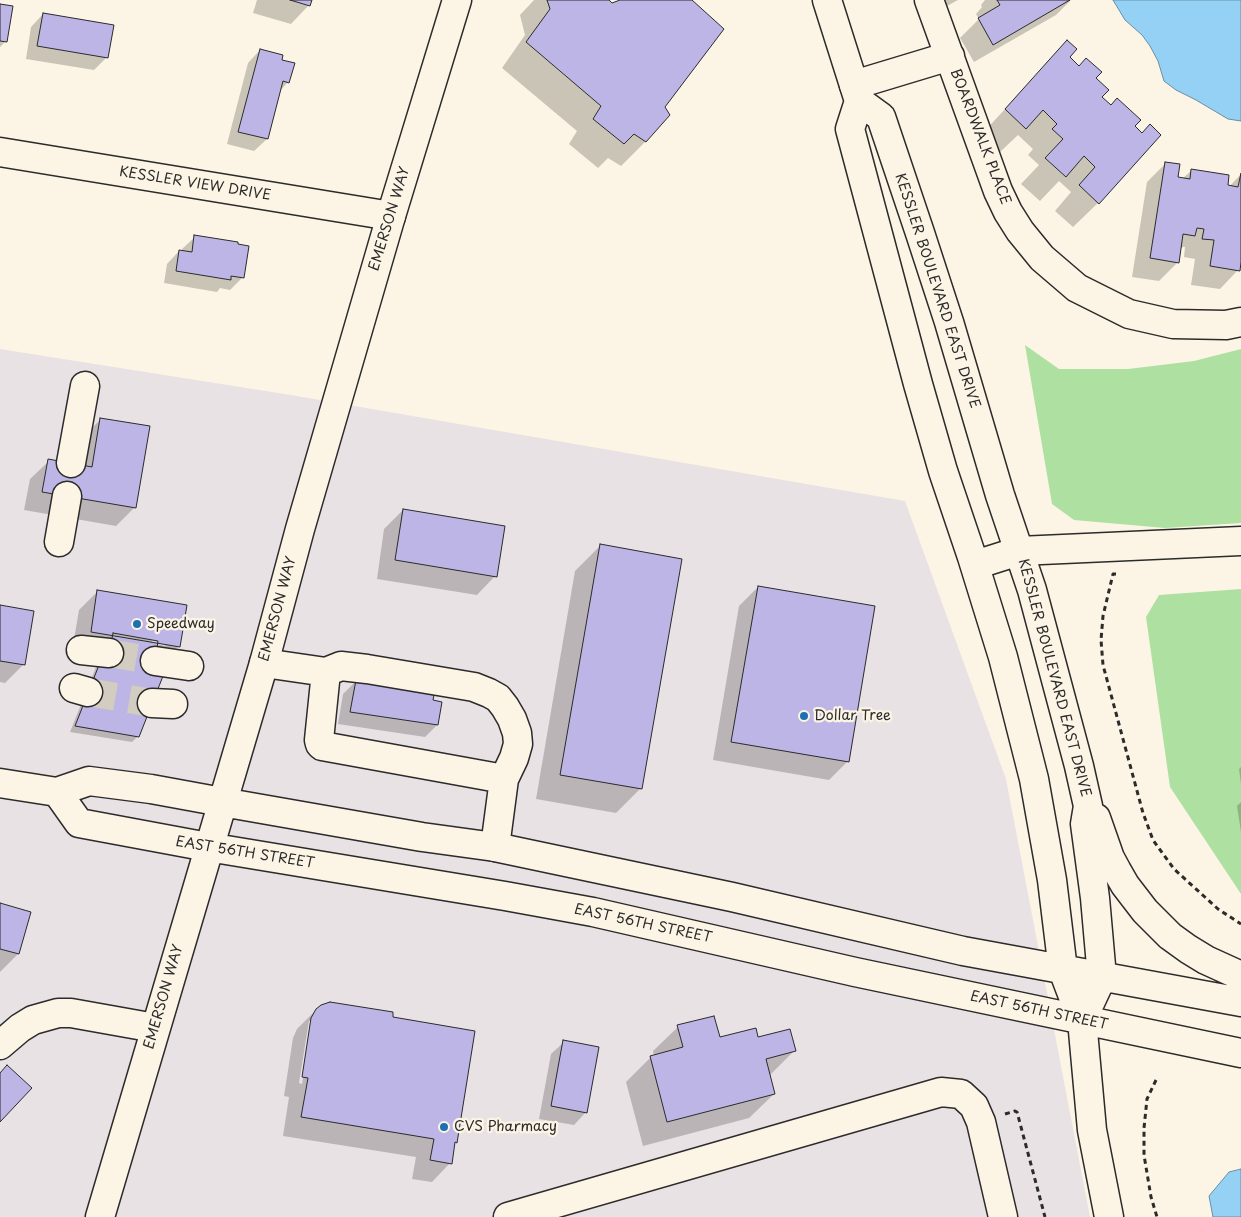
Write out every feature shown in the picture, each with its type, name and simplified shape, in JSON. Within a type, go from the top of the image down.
[{"type":"main road","name":"EMERSON WAY","points":[[100,1217],[264,663],[300,529],[456,0]]},
{"type":"main road","points":[[827,0],[857,93],[850,129],[918,384],[1005,666],[1034,779],[1052,880],[1063,970],[1082,1020],[1092,1130],[1108,1217]]},
{"type":"main road","name":"BOARDWALK PLACE","points":[[930,0],[998,191],[1020,231],[1042,258],[1077,288],[1129,314],[1173,324],[1226,325],[1241,322]]},
{"type":"main road","points":[[857,93],[950,56]]},
{"type":"main road","name":"KESSLER BOULEVARD EAST DRIVE","points":[[857,93],[881,117],[949,322],[1057,680],[1088,806],[1085,824],[1094,890],[1102,977]]},
{"type":"main road","name":"KESSLER VIEW DRIVE","points":[[0,152],[391,216]]},
{"type":"main road","points":[[71,463],[85,386]]},
{"type":"main road","points":[[59,542],[66,496]]},
{"type":"main road","points":[[974,565],[1019,552],[1241,541]]},
{"type":"main road","points":[[81,650],[109,653]]},
{"type":"main road","points":[[155,661],[189,666]]},
{"type":"main road","points":[[264,663],[326,672],[341,666],[353,666],[461,684],[498,698],[512,719],[518,738],[514,758],[504,779],[496,847]]},
{"type":"main road","points":[[326,672],[319,740],[322,746],[504,779]]},
{"type":"main road","points":[[0,783],[57,792],[89,781],[151,789],[422,837],[496,847],[732,897],[954,949],[1241,1002]]},
{"type":"main road","name":"EAST 56TH STREET","points":[[57,792],[79,823],[208,847],[585,911],[855,972],[1241,1053]]},
{"type":"main road","points":[[1088,806],[1099,821],[1103,839],[1117,871],[1145,911],[1170,936],[1188,949],[1206,960],[1241,976]]},
{"type":"main road","points":[[1082,1020],[1102,977]]},
{"type":"main road","points":[[0,1045],[33,1020],[58,1013],[71,1013],[155,1028]]},
{"type":"main road","points":[[508,1217],[941,1092],[961,1094],[974,1106],[982,1122],[1004,1217]]},
{"type":"path","points":[[1113,574],[1101,640],[1103,665],[1143,813],[1153,840],[1174,869],[1218,909],[1241,924]]},
{"type":"path","points":[[1156,1080],[1147,1099],[1144,1155],[1151,1197],[1157,1217]]},
{"type":"shaded area","points":[[0,349],[291,395],[905,501],[1006,779],[1090,1217],[0,1217]]},
{"type":"green space","points":[[1025,345],[1059,369],[1128,369],[1194,361],[1241,349],[1241,523],[1165,528],[1074,520],[1052,504]]},
{"type":"green space","points":[[1241,589],[1241,894],[1170,787],[1146,617],[1159,595]]},
{"type":"water","points":[[1113,0],[1241,0],[1241,121],[1228,119],[1176,90],[1164,81],[1158,61],[1150,46],[1142,35],[1125,20]]},
{"type":"water","points":[[1241,1169],[1241,1217],[1213,1217],[1209,1196],[1229,1172]]},
{"type":"building","points":[[290,0],[312,0],[310,6]]},
{"type":"building","points":[[547,0],[609,0],[612,3],[620,0],[692,0],[724,29],[665,107],[670,115],[646,142],[634,134],[624,144],[593,119],[601,106],[526,42],[550,9]]},
{"type":"building","points":[[997,0],[1070,0],[993,45],[978,18],[1000,5]]},
{"type":"building","points":[[0,4],[13,6],[7,42],[0,41]]},
{"type":"building","points":[[43,13],[114,25],[108,58],[37,46]]},
{"type":"building","points":[[1067,40],[1077,49],[1070,57],[1079,66],[1086,58],[1102,72],[1096,78],[1109,90],[1102,97],[1111,105],[1117,98],[1141,120],[1135,126],[1142,133],[1150,124],[1161,135],[1099,204],[1079,185],[1095,167],[1084,156],[1066,177],[1045,158],[1063,139],[1052,129],[1057,124],[1043,110],[1026,129],[1005,109]]},
{"type":"building","points":[[260,49],[283,55],[282,60],[295,63],[289,83],[283,81],[268,139],[238,132]]},
{"type":"building","points":[[1165,162],[1180,164],[1178,177],[1190,179],[1191,169],[1229,175],[1228,185],[1238,187],[1241,173],[1240,271],[1210,266],[1214,240],[1202,239],[1204,229],[1197,228],[1195,236],[1183,234],[1179,263],[1150,258]]},
{"type":"building","points":[[194,235],[238,242],[238,244],[249,246],[244,278],[231,276],[231,280],[176,271],[179,250],[192,252]]},
{"type":"building","points":[[100,418],[150,426],[136,508],[42,492],[48,459],[92,467]]},
{"type":"building","points":[[403,509],[505,526],[497,577],[395,560]]},
{"type":"building","points":[[600,544],[682,559],[642,789],[560,775]]},
{"type":"building","points":[[758,586],[875,606],[849,762],[731,742]]},
{"type":"building","points":[[97,590],[187,605],[180,647],[91,632]]},
{"type":"building","points":[[0,605],[34,611],[25,665],[0,661]]},
{"type":"building","points":[[113,633],[158,641],[154,669],[165,671],[139,737],[75,726],[101,660],[108,661]]},
{"type":"building","points":[[356,680],[434,695],[433,700],[442,702],[438,725],[350,712]]},
{"type":"building","points":[[0,903],[31,912],[19,954],[0,949]]},
{"type":"building","name":"CVS Pharmacy","points":[[330,1002],[393,1012],[393,1017],[475,1031],[452,1164],[430,1160],[434,1139],[301,1117],[308,1078],[302,1077],[311,1018],[316,1009]]},
{"type":"building","points":[[714,1016],[720,1037],[756,1028],[758,1037],[790,1029],[796,1051],[766,1059],[775,1094],[667,1122],[650,1056],[683,1047],[677,1025]]},
{"type":"building","points":[[563,1040],[599,1047],[587,1113],[551,1106]]},
{"type":"building","points":[[7,1065],[32,1088],[0,1122],[0,1073]]},
{"type":"tunnel","points":[[109,653],[155,661]]},
{"type":"tunnel","points":[[88,692],[152,703]]},
{"type":"place","name":"Speedway","points":[[137,624]]},
{"type":"place","name":"Dollar Tree","points":[[804,716]]},
{"type":"place","name":"CVS Pharmacy","points":[[444,1127]]}]
